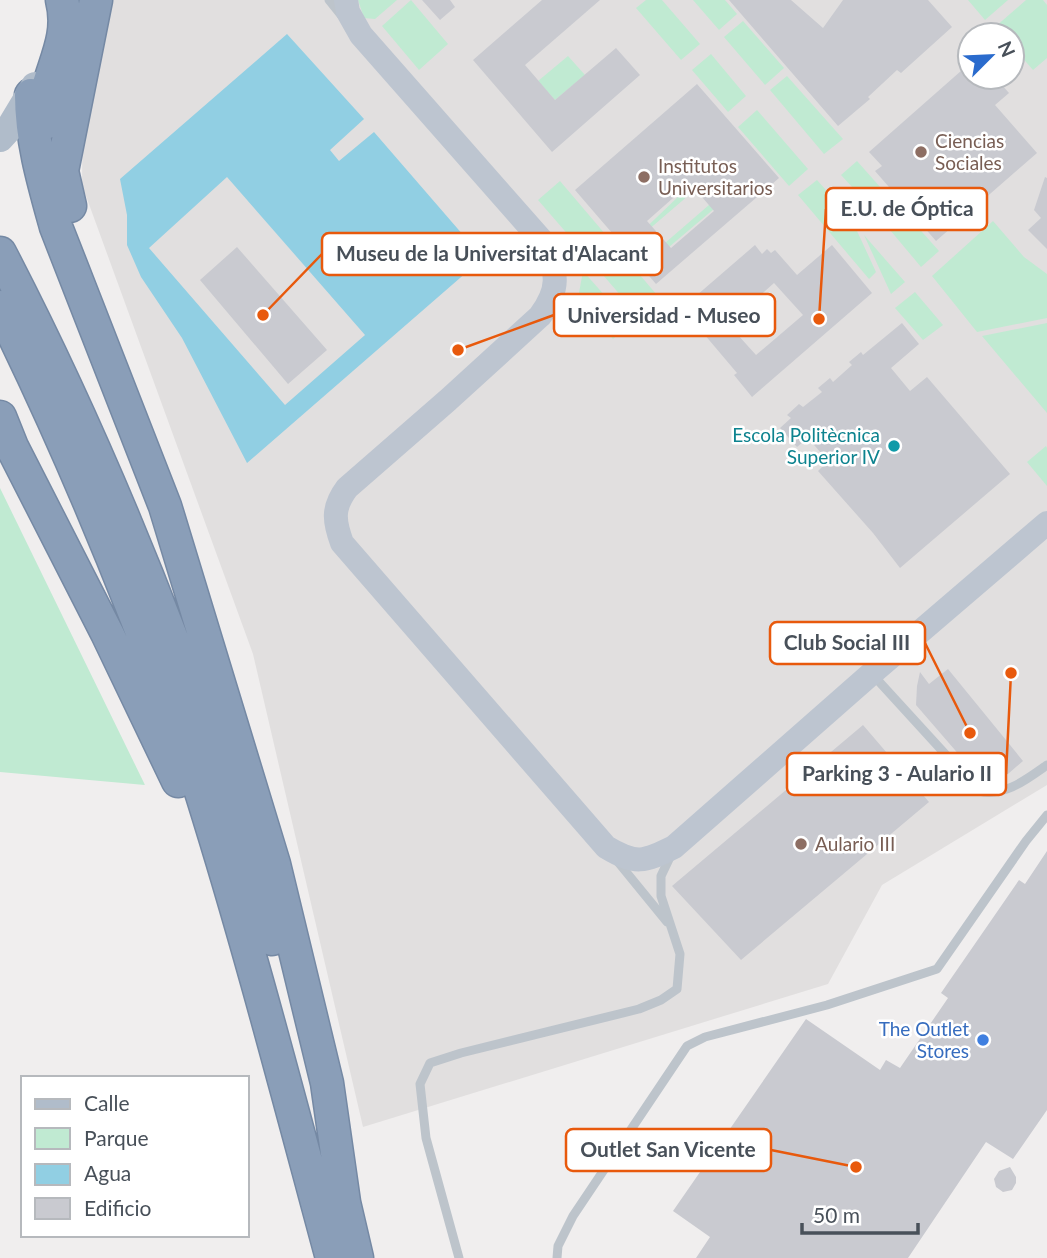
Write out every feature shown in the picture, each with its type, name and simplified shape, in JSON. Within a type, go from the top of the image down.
[{"type":"highway","points":[[61,0],[67,19],[60,54],[46,87],[42,108],[43,136],[63,223],[106,350]]},
{"type":"highway","points":[[96,0],[62,171],[73,218],[92,277],[106,350]]},
{"type":"highway","points":[[31,95],[31,117],[44,185],[56,227],[165,506],[274,864],[327,1083],[344,1202]]},
{"type":"highway","points":[[0,253],[35,321],[111,488],[182,663],[230,799],[273,941],[358,1258]]},
{"type":"highway","points":[[0,307],[67,452],[125,590],[201,793],[237,913],[332,1258]]},
{"type":"highway","points":[[0,417],[6,439],[107,632],[175,774],[208,859],[237,913]]},
{"type":"main road","points":[[0,138],[31,95],[48,57],[61,0]]},
{"type":"street","points":[[346,0],[348,12],[361,35],[544,243],[555,272],[555,288],[552,300],[540,316],[347,488],[338,499],[334,522],[342,543],[606,847],[625,858],[646,861],[674,847],[1047,523]]},
{"type":"lane","points":[[329,0],[361,35]]},
{"type":"lane","points":[[872,673],[979,791],[990,794],[1003,791],[1020,784],[1047,765]]},
{"type":"lane","points":[[557,1258],[558,1246],[573,1216],[687,1046],[705,1037],[840,1001],[937,969],[1047,815]]},
{"type":"lane","points":[[606,847],[669,925]]},
{"type":"lane","points":[[458,1258],[426,1138],[420,1084],[430,1063],[639,1010],[677,989],[680,954],[661,896],[661,876],[674,847]]},
{"type":"shaded area","points":[[84,0],[1047,0],[1047,785],[882,885],[828,984],[363,1127],[253,654],[82,185]]},
{"type":"green space","points":[[358,0],[397,0],[375,19],[364,18]]},
{"type":"green space","points":[[411,0],[448,44],[419,70],[382,26]]},
{"type":"green space","points":[[646,0],[662,0],[700,44],[681,60],[636,8]]},
{"type":"green space","points":[[693,0],[725,0],[737,14],[719,30]]},
{"type":"green space","points":[[968,0],[1008,0],[985,20]]},
{"type":"green space","points":[[1026,0],[1043,0],[1047,5],[1047,58],[1033,70],[1026,62],[1026,21],[1002,21]]},
{"type":"green space","points":[[743,21],[784,68],[765,85],[724,37]]},
{"type":"green space","points":[[711,54],[746,96],[728,112],[692,70]]},
{"type":"green space","points":[[568,56],[585,75],[555,100],[538,81]]},
{"type":"green space","points":[[787,76],[843,139],[824,154],[770,90]]},
{"type":"green space","points":[[757,110],[808,169],[789,186],[738,127]]},
{"type":"green space","points":[[857,161],[881,188],[865,201],[841,175]]},
{"type":"green space","points":[[705,171],[710,177],[626,249],[633,240]]},
{"type":"green space","points":[[817,180],[851,218],[876,272],[869,279],[798,195]]},
{"type":"green space","points":[[560,181],[657,295],[635,312],[538,200]]},
{"type":"green space","points":[[724,192],[728,197],[669,247],[665,243]]},
{"type":"green space","points":[[907,215],[939,251],[921,267],[890,230]]},
{"type":"green space","points":[[993,221],[1024,257],[1047,274],[1047,318],[977,332],[932,276]]},
{"type":"green space","points":[[864,235],[905,282],[891,294]]},
{"type":"green space","points":[[583,271],[630,324],[613,339],[596,320],[590,325],[576,309]]},
{"type":"green space","points":[[915,292],[943,325],[923,340],[895,308]]},
{"type":"green space","points":[[1047,323],[1047,413],[982,336]]},
{"type":"green space","points":[[1046,446],[1047,448],[1047,486],[1027,462]]},
{"type":"green space","points":[[0,488],[145,785],[0,772]]},
{"type":"water","points":[[287,34],[364,119],[330,150],[339,161],[374,132],[483,258],[247,463],[182,338],[141,277],[127,245],[127,215],[120,179]],"holes":[[[227,177],[365,335],[285,405],[149,248]]]},
{"type":"building","points":[[422,0],[450,0],[455,7],[440,20]]},
{"type":"building","points":[[542,0],[600,0],[525,65],[555,100],[616,48],[640,75],[552,152],[473,60]]},
{"type":"building","points":[[729,0],[791,0],[823,28],[843,0],[928,0],[952,27],[901,73],[897,70],[868,97],[870,99],[838,126]]},
{"type":"building","name":"Ciencias Sociales","points":[[956,75],[956,91],[1007,91],[1009,93],[995,105],[1037,153],[936,241],[875,171],[882,166],[869,152]]},
{"type":"building","points":[[697,84],[779,178],[656,284],[575,190]],"holes":[[[690,183],[714,211],[671,248],[647,221]]]},
{"type":"building","points":[[1045,177],[1047,249],[1028,230],[1041,218],[1034,210]]},
{"type":"building","points":[[755,245],[762,254],[767,249],[771,253],[775,250],[797,275],[832,245],[872,293],[752,397],[734,375],[737,373],[682,308]],"holes":[[[774,283],[803,315],[756,355],[728,324]]]},
{"type":"building","points":[[237,247],[327,350],[288,384],[200,280]]},
{"type":"building","name":"Escola Politècnica Superior IV","points":[[902,323],[919,344],[891,368],[910,391],[927,377],[1010,474],[900,568],[818,471],[828,461],[808,438],[797,447],[780,428],[791,418],[787,415],[799,404],[803,407],[822,392],[818,388],[830,378],[833,382],[852,365],[849,362],[861,352],[863,355]]},
{"type":"building","points":[[948,669],[1023,761],[1001,780],[986,763],[974,772],[916,705],[920,672],[929,684]]},
{"type":"building","name":"Aulario III","points":[[863,725],[929,802],[741,960],[672,886]]},
{"type":"building","name":"The Outlet Stores","points":[[1047,851],[1047,1110],[1013,1159],[986,1142],[908,1258],[696,1258],[710,1237],[673,1211],[806,1019],[880,1070],[886,1060],[900,1068],[948,998],[941,993],[1019,880],[1025,884]]},
{"type":"building","points":[[1010,1167],[1016,1177],[1016,1183],[1012,1190],[1003,1192],[996,1187],[994,1179],[999,1171]]},
{"type":"place","name":"Ciencias Sociales","points":[[921,152]]},
{"type":"place","name":"Institutos Universitarios","points":[[644,177]]},
{"type":"place","name":"Museu de la Universitat d'Alacant","points":[[263,315]]},
{"type":"place","name":"E.U. de Óptica","points":[[819,319]]},
{"type":"place","name":"Universidad - Museo","points":[[458,350]]},
{"type":"place","name":"Escola Politècnica Superior IV","points":[[894,446]]},
{"type":"place","name":"Parking 3 - Aulario II","points":[[1011,673]]},
{"type":"place","name":"Club Social III","points":[[970,733]]},
{"type":"place","name":"Aulario III","points":[[801,844]]},
{"type":"place","name":"The Outlet Stores","points":[[983,1040]]},
{"type":"place","name":"Outlet San Vicente","points":[[856,1167]]}]
